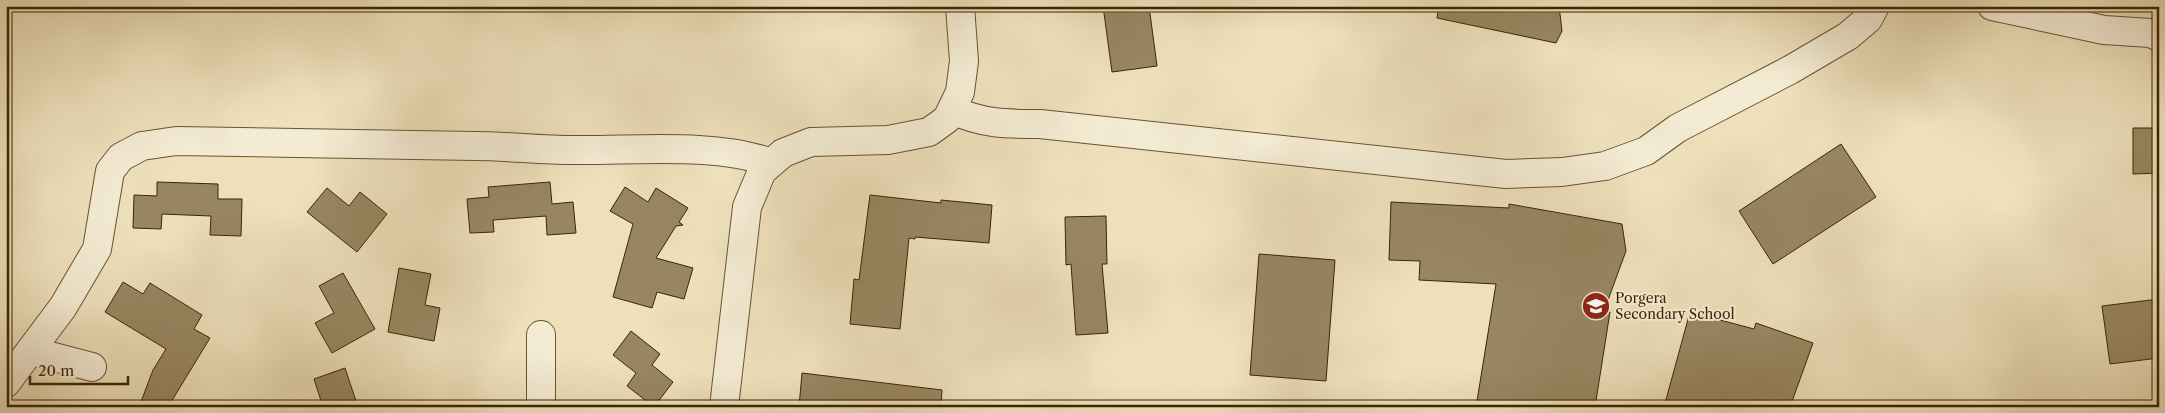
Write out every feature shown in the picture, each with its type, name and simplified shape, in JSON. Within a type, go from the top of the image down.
[{"type":"street","points":[[724,407],[747,207],[762,171],[782,153],[811,142],[888,140],[929,132],[947,119],[960,92],[964,61],[960,6]]},
{"type":"street","points":[[952,110],[971,118],[999,124],[1040,124],[1506,174],[1562,172],[1604,166],[1646,151],[1678,128],[1790,70],[1848,36],[1868,19],[1875,6]]},
{"type":"street","points":[[1992,6],[2104,30],[2151,33],[2159,37]]},
{"type":"street","points":[[6,383],[63,307],[97,248],[110,171],[121,157],[142,146],[176,141],[476,146],[570,150],[672,150],[754,156],[771,163]]},
{"type":"street","points":[[541,335],[542,407]]},
{"type":"street","points":[[31,351],[92,367]]},
{"type":"building","points":[[1103,6],[1149,6],[1157,66],[1112,72]]},
{"type":"building","points":[[1439,6],[1559,6],[1562,31],[1556,43],[1437,18]]},
{"type":"building","points":[[2133,128],[2159,128],[2159,173],[2133,174]]},
{"type":"building","points":[[1841,144],[1876,197],[1773,264],[1739,211]]},
{"type":"building","points":[[157,182],[218,184],[218,199],[242,199],[241,236],[210,235],[211,216],[162,214],[161,229],[133,228],[134,195],[157,196]]},
{"type":"building","points":[[550,182],[552,204],[573,202],[576,233],[547,235],[546,216],[493,220],[494,232],[470,233],[467,199],[489,197],[488,187]]},
{"type":"building","points":[[625,187],[648,202],[656,188],[688,208],[679,222],[683,225],[676,226],[656,258],[693,268],[684,299],[657,292],[652,308],[613,297],[633,224],[610,211]]},
{"type":"building","points":[[327,188],[349,206],[360,192],[387,214],[357,252],[307,212]]},
{"type":"building","points":[[870,195],[941,203],[941,200],[992,205],[989,243],[909,238],[900,329],[850,324],[854,279],[859,280]]},
{"type":"building","points":[[1391,202],[1509,208],[1509,204],[1622,224],[1626,251],[1604,311],[1610,312],[1595,407],[1476,407],[1496,284],[1419,280],[1420,261],[1389,260]]},
{"type":"building","points":[[1106,216],[1107,264],[1102,264],[1108,333],[1076,335],[1071,264],[1066,265],[1065,217]]},
{"type":"building","points":[[1259,254],[1335,260],[1326,381],[1250,375]]},
{"type":"building","points":[[399,268],[431,274],[425,305],[440,308],[434,341],[388,332]]},
{"type":"building","points":[[343,273],[375,329],[332,353],[315,323],[334,313],[319,286]]},
{"type":"building","points":[[123,282],[143,294],[150,283],[202,315],[194,329],[210,338],[168,407],[139,407],[153,370],[166,349],[105,312]]},
{"type":"building","points":[[2159,299],[2159,358],[2110,364],[2102,306]]},
{"type":"building","points":[[1690,312],[1754,329],[1756,323],[1813,343],[1790,407],[1664,407]]},
{"type":"building","points":[[631,331],[660,354],[652,365],[673,382],[654,407],[627,386],[636,373],[613,355]]},
{"type":"building","points":[[345,368],[358,407],[323,407],[314,379]]},
{"type":"building","points":[[802,373],[942,390],[941,407],[799,407]]},
{"type":"place","name":"Porgera Secondary School","points":[[1596,306]]}]
